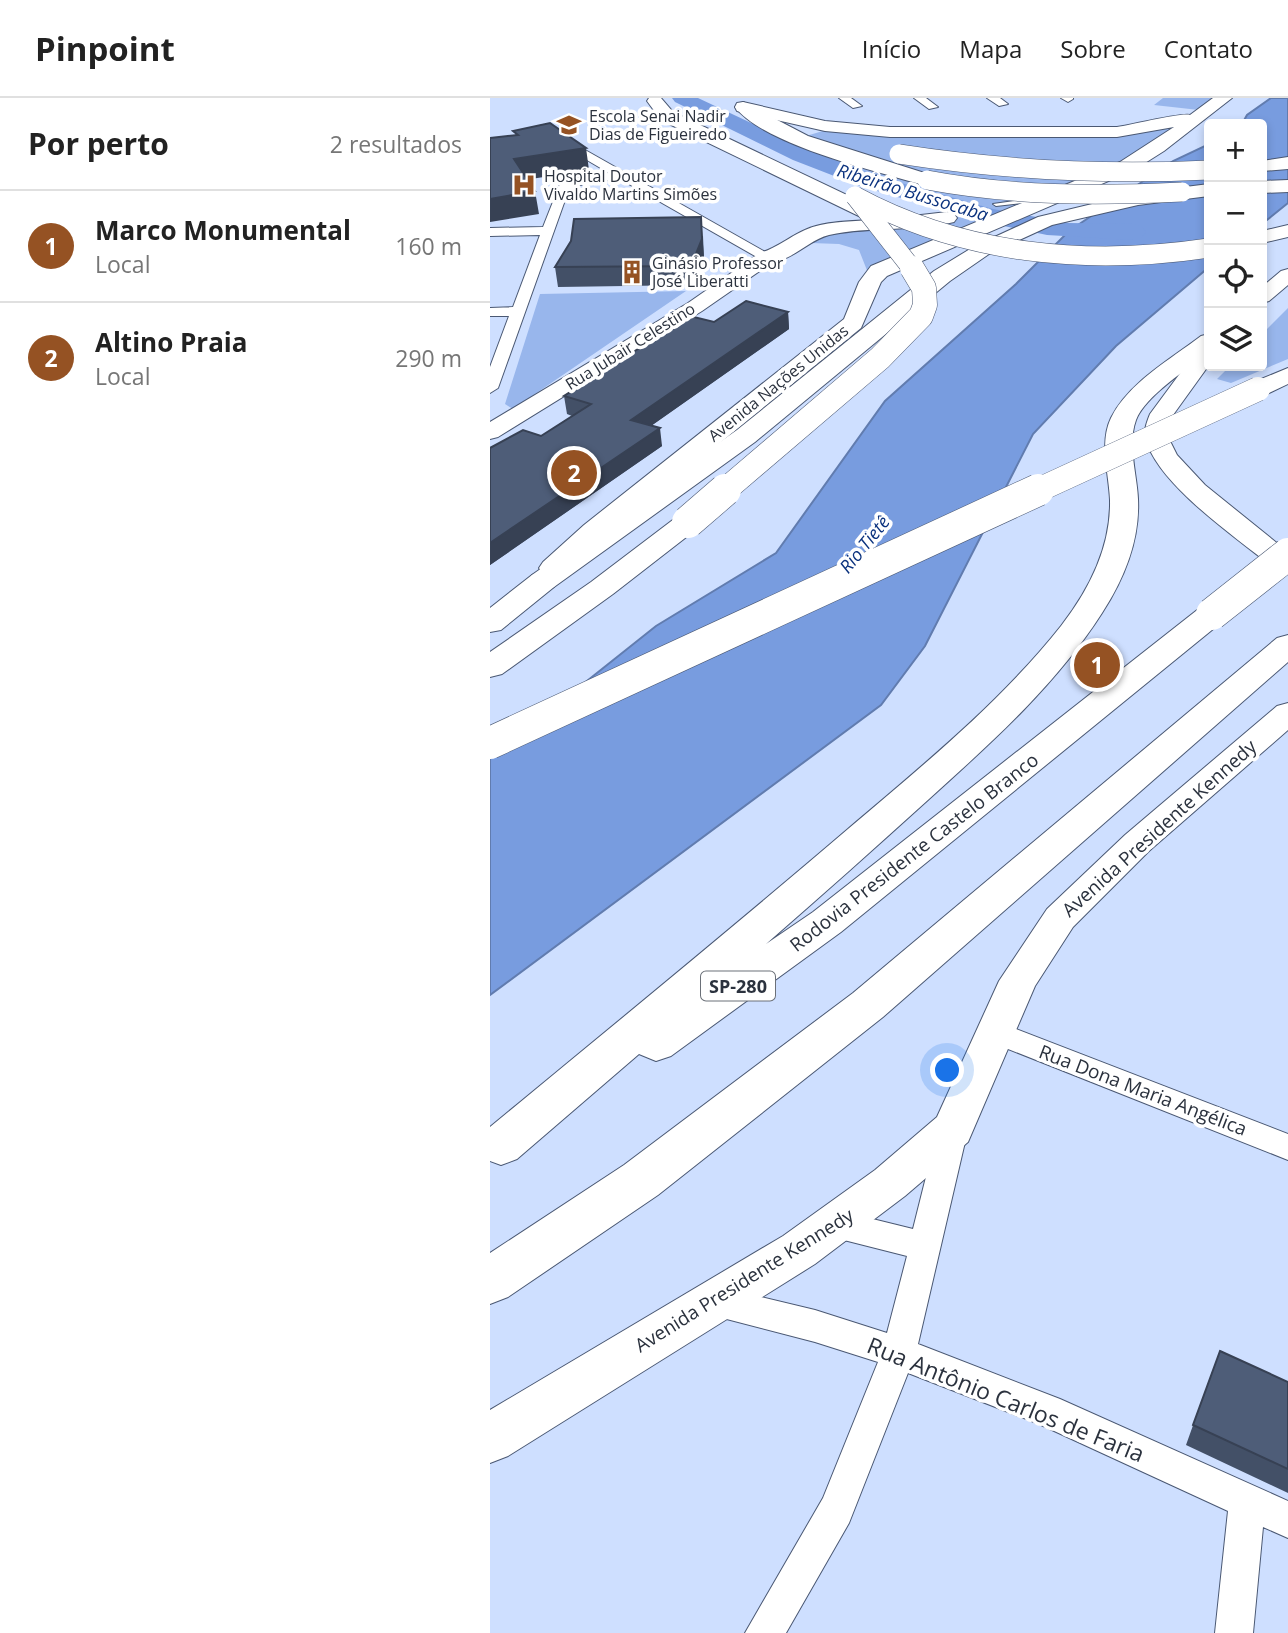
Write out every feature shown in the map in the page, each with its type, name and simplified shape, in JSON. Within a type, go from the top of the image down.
[{"type":"main road","points":[[651,100],[706,125],[894,225]]},
{"type":"main road","points":[[651,100],[667,116],[843,196],[921,228],[1004,247],[1063,253],[1123,255],[1204,247]]},
{"type":"main road","points":[[736,104],[837,128],[947,132],[1116,132],[1156,127],[1216,104]]},
{"type":"main road","points":[[736,104],[811,133],[899,154],[983,166],[1063,172],[1204,170]]},
{"type":"main road","points":[[736,104],[752,117],[790,134],[885,169],[970,189],[1033,195],[1204,190]]},
{"type":"main road","points":[[767,257],[779,254],[813,234],[842,226],[894,225],[992,211],[1019,212],[1127,166],[1158,147],[1216,104]]},
{"type":"main road","points":[[795,246],[822,243],[862,261],[894,263],[1056,177],[1059,160],[1046,151],[1028,145],[947,132]]},
{"type":"main road","points":[[1267,165],[1288,163]]},
{"type":"main road","points":[[1267,187],[1288,186]]},
{"type":"main road","points":[[543,581],[746,436],[964,260],[1020,230],[1101,207],[1182,192]]},
{"type":"main road","points":[[767,257],[832,213],[835,206],[829,199],[843,196]]},
{"type":"main road","points":[[490,667],[602,588],[688,522],[880,358],[921,316],[925,305],[924,288],[919,278],[843,196]]},
{"type":"main road","points":[[1267,236],[1288,231]]},
{"type":"main road","name":"Rua Jubair Celestino","points":[[490,432],[695,307],[767,257]]},
{"type":"main road","name":"Avenida Nações Unidas","points":[[490,623],[543,581],[586,538],[853,323],[860,313],[862,261]]},
{"type":"main road","points":[[1267,293],[1288,275]]},
{"type":"main road","points":[[496,1149],[822,873],[995,718],[1053,657],[1080,623],[1100,590],[1121,543],[1125,513],[1120,464],[1124,418],[1148,391],[1204,345]]},
{"type":"main road","points":[[1204,357],[1162,414],[1156,431],[1158,440],[1177,470],[1196,489],[1288,565]]},
{"type":"main road","points":[[490,743],[1288,376]]},
{"type":"main road","points":[[490,408],[519,415]]},
{"type":"main road","name":"Rodovia Presidente Castelo Branco","points":[[496,1149],[661,1041],[827,922],[1288,554]]},
{"type":"main road","points":[[490,1280],[641,1180],[868,1005],[1286,646]]},
{"type":"main road","name":"Avenida Presidente Kennedy","points":[[490,1437],[715,1301],[836,1224],[890,1183],[953,1129],[998,1033],[1018,981],[1060,918],[1112,865],[1288,713]]},
{"type":"street","points":[[844,98],[857,106]]},
{"type":"street","points":[[919,98],[933,107]]},
{"type":"street","points":[[992,98],[1003,104]]},
{"type":"street","points":[[567,144],[767,257]]},
{"type":"street","points":[[490,388],[564,187],[587,179],[622,176]]},
{"type":"street","points":[[490,232],[550,231]]},
{"type":"street","points":[[490,312],[519,311]]},
{"type":"street","name":"Rua Dona Maria Angélica","points":[[998,1033],[1288,1147]]},
{"type":"street","points":[[764,1633],[807,1564],[836,1510],[899,1353],[953,1129]]},
{"type":"street","points":[[836,1224],[925,1246]]},
{"type":"street","name":"Rua Antônio Carlos de Faria","points":[[715,1301],[815,1326],[899,1353],[1048,1411],[1288,1520]]},
{"type":"street","points":[[1234,1633],[1247,1500]]},
{"type":"lane","points":[[992,211],[1052,199]]},
{"type":"lane","points":[[693,228],[715,227]]},
{"type":"shaded area","points":[[1163,98],[1217,98],[1199,110],[1154,105]]},
{"type":"shaded area","points":[[1208,109],[1158,147],[870,278],[859,250],[839,244],[811,243],[828,229],[956,216],[986,207],[908,190],[834,166],[783,143],[826,130],[1156,127]]},
{"type":"shaded area","points":[[686,291],[513,409],[505,404],[540,294]]},
{"type":"shaded area","points":[[1288,308],[1288,359],[1267,368],[1267,329]]},
{"type":"shaded area","points":[[1225,371],[1260,371],[1231,383],[1217,379]]},
{"type":"water","points":[[1271,98],[1288,98],[1288,203],[1267,220],[1267,119],[1245,119]]},
{"type":"water","name":"Rio Tietê","points":[[1204,146],[1204,271],[1116,346],[1033,434],[925,646],[881,705],[490,995],[490,758],[656,626],[776,553],[885,401],[1016,284],[1069,231],[1173,161]]},
{"type":"building","points":[[550,123],[586,148],[514,159],[535,191],[490,199],[490,138],[518,135],[513,131]]},
{"type":"building","points":[[701,217],[702,239],[691,266],[555,267],[571,241],[574,219]]},
{"type":"building","points":[[746,301],[788,312],[631,420],[660,428],[490,543],[490,448],[523,430],[541,436],[591,404],[564,396],[690,316],[714,322]]},
{"type":"building","points":[[1220,1351],[1288,1382],[1288,1469],[1193,1425]]},
{"type":"waterway","name":"Ribeirão Bussocaba","points":[[682,98],[801,155],[868,181],[989,216],[1047,228],[1133,232]]},
{"type":"place","name":"Escola Senai Nadir Dias de Figueiredo","points":[[569,125]]},
{"type":"place","name":"Hospital Doutor Vivaldo Martins Simões","points":[[524,185]]},
{"type":"place","name":"Ginásio Professor José Liberatti","points":[[632,272]]},
{"type":"place","name":"Altino Praia","points":[[574,473]]},
{"type":"place","name":"Marco Monumental","points":[[1097,665]]}]
